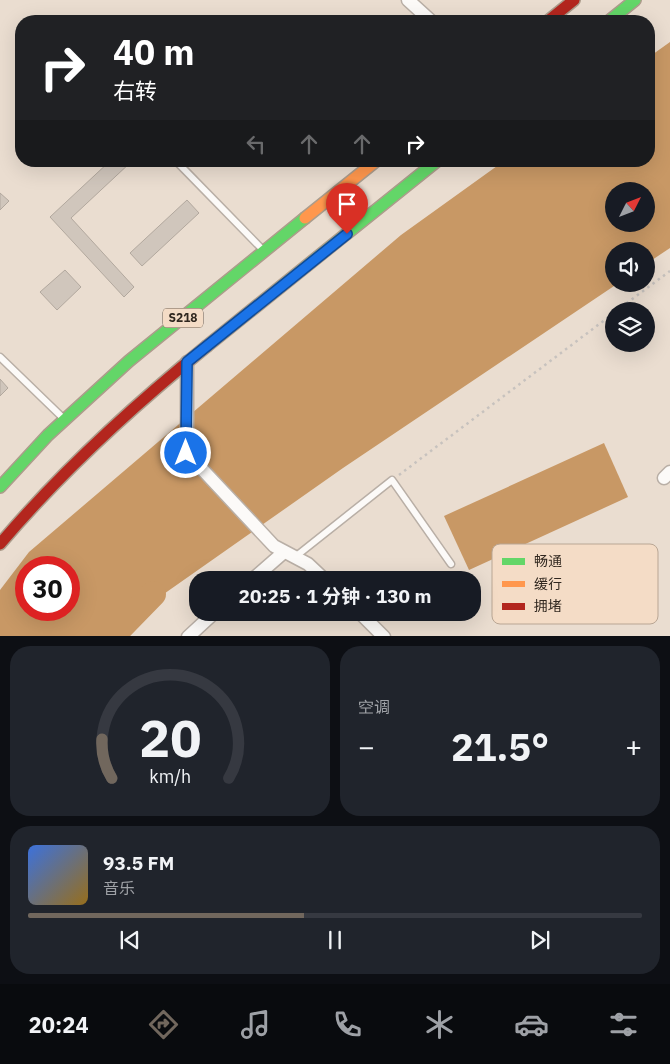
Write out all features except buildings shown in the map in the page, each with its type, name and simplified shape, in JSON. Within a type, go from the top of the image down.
[{"type":"main road","points":[[555,15],[574,0]]},
{"type":"main road","points":[[616,15],[635,0]]},
{"type":"main road","name":"S218","points":[[0,487],[48,435],[129,361],[369,167]]},
{"type":"main road","name":"S218","points":[[0,544],[22,518],[103,436],[187,362],[430,167]]},
{"type":"street","points":[[408,0],[424,15]]},
{"type":"street","points":[[187,362],[186,453],[284,552],[308,564],[315,571]]},
{"type":"street","points":[[262,571],[284,552]]},
{"type":"street","points":[[188,636],[205,621]]},
{"type":"street","points":[[368,621],[384,636]]},
{"type":"lane","points":[[182,167],[265,252]]},
{"type":"lane","points":[[0,357],[65,419]]},
{"type":"lane","points":[[284,552],[392,480],[451,564]]},
{"type":"path","points":[[628,302],[670,271]]},
{"type":"path","points":[[392,480],[605,320]]},
{"type":"shaded area","points":[[670,42],[670,248],[655,258],[655,242],[605,242],[605,292],[343,468],[196,571],[189,571],[189,576],[104,636],[0,636],[0,590],[15,570],[15,621],[80,621],[80,556],[26,556],[401,235],[496,167],[655,167],[655,53]]},
{"type":"shaded area","points":[[604,443],[628,497],[526,544],[492,544],[492,559],[469,570],[444,516]]},
{"type":"waterway","points":[[112,636],[153,594]]},
{"type":"traffic: fast","points":[[616,15],[635,0]]},
{"type":"traffic: fast","points":[[207,346],[430,167]]},
{"type":"traffic: fast","points":[[0,487],[48,435],[129,361],[305,218]]},
{"type":"traffic: slow","points":[[305,218],[369,167]]},
{"type":"traffic: jam","points":[[555,15],[574,0]]},
{"type":"traffic: jam","points":[[0,544],[48,491],[125,416],[207,346]]},
{"type":"route","points":[[186,453],[187,362],[347,234]]}]
